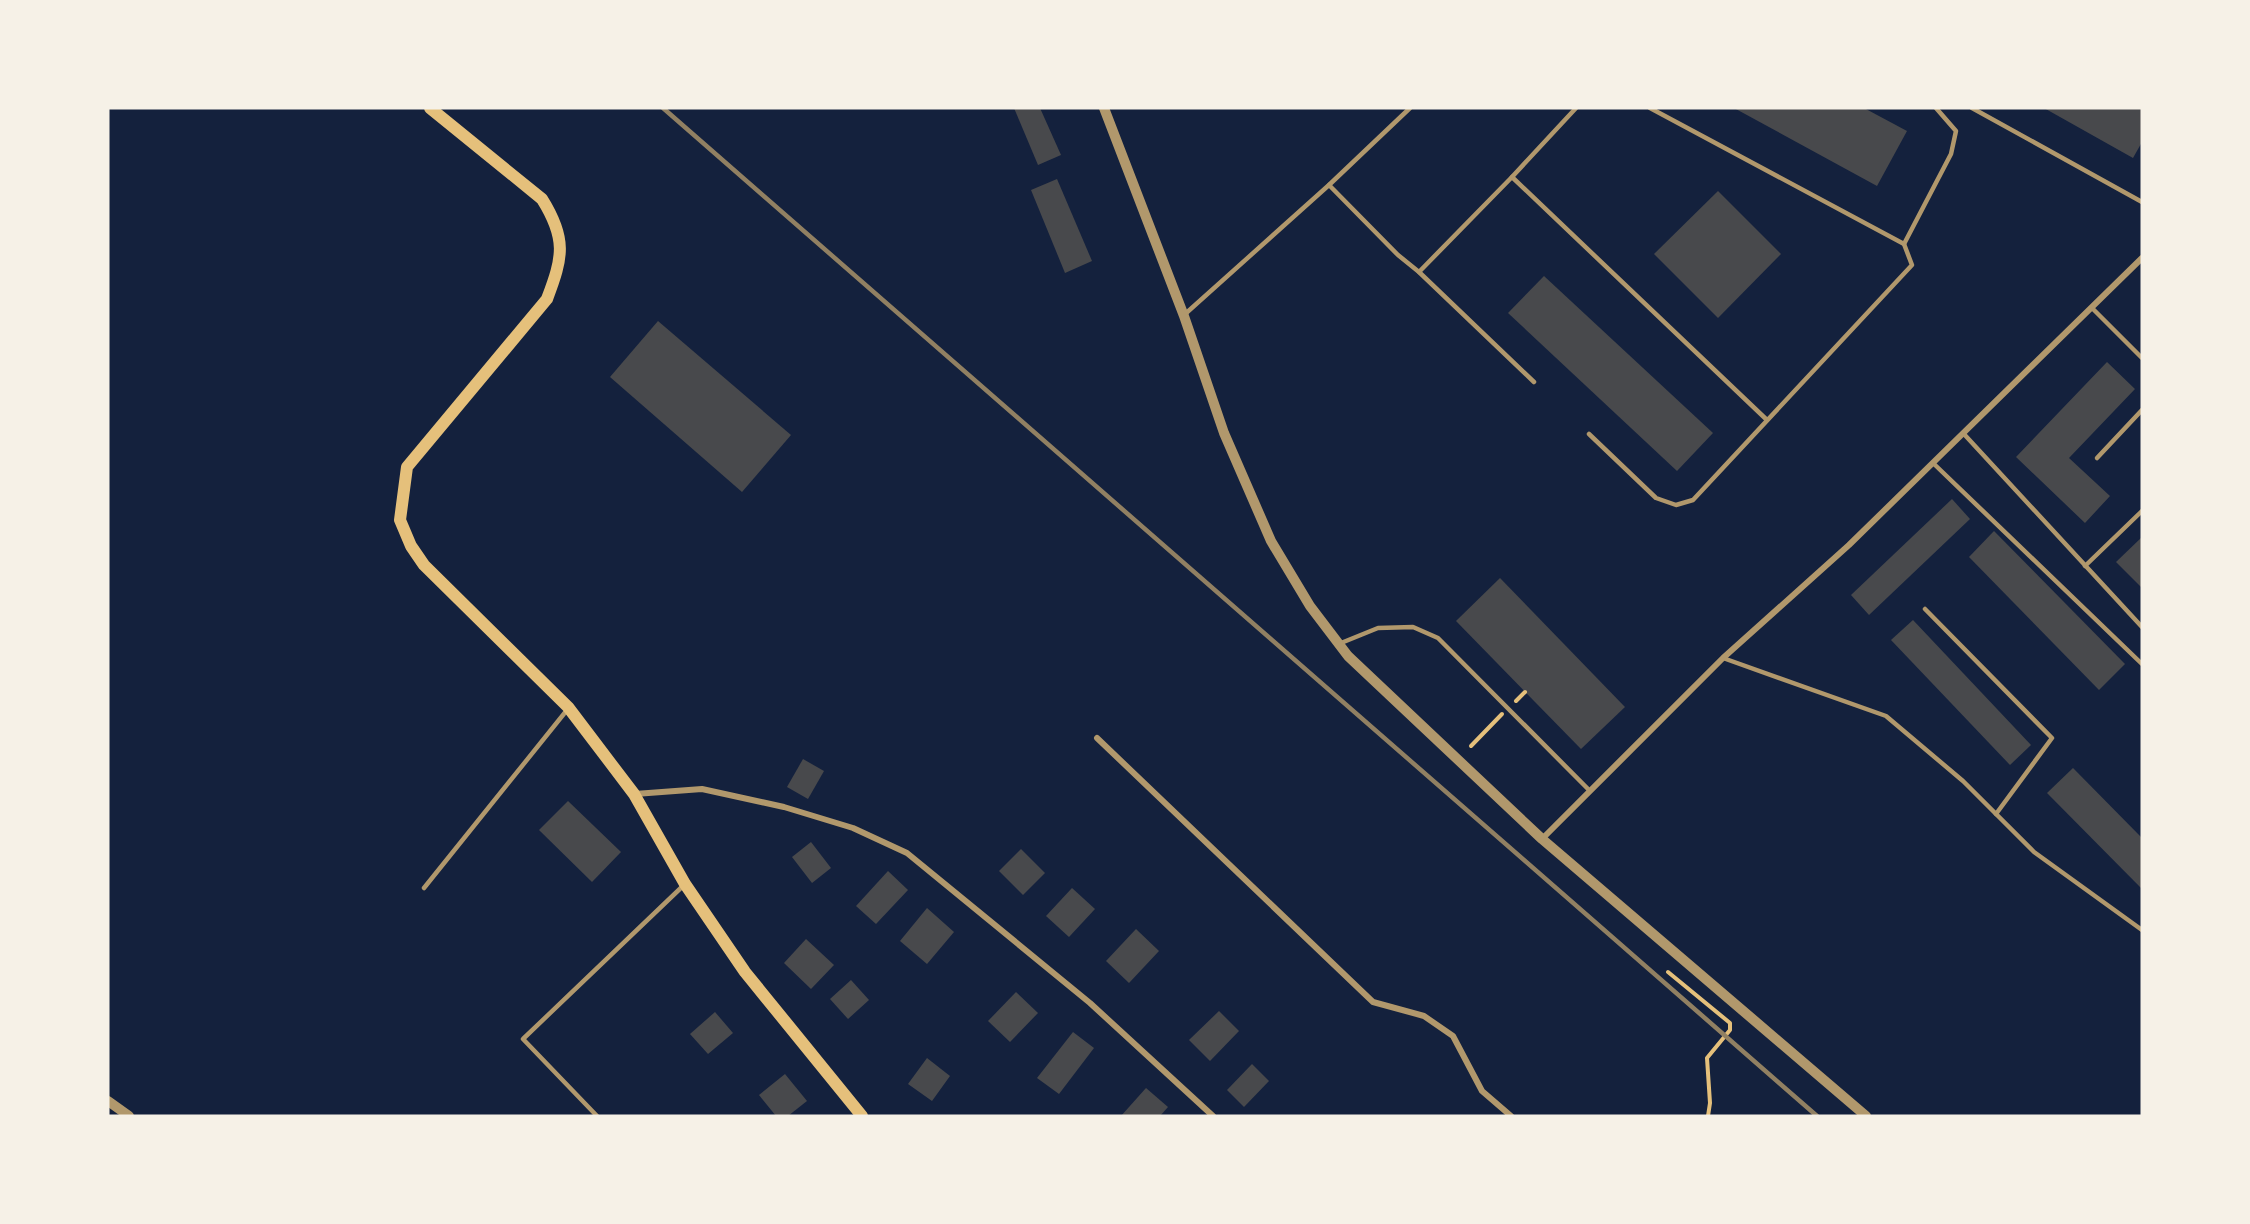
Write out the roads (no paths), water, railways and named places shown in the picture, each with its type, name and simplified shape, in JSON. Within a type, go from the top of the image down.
[{"type":"main road","points":[[430,108],[542,199],[554,219],[560,240],[559,269],[547,300],[407,467],[400,520],[411,546],[424,565],[568,707],[634,794],[685,884],[745,972],[862,1116]]},
{"type":"street","points":[[1104,108],[1184,316],[1224,433],[1271,541],[1310,606],[1348,656],[1542,839],[1866,1116]]},
{"type":"street","points":[[1542,839],[1723,658],[1849,544],[2142,258]]},
{"type":"street","points":[[1097,738],[1373,1002],[1424,1017],[1453,1036],[1482,1091],[1511,1116]]},
{"type":"street","points":[[634,794],[702,789],[784,807],[841,825],[907,853],[1090,1004],[1213,1116]]},
{"type":"street","points":[[108,1101],[129,1116]]},
{"type":"lane","points":[[1184,316],[1329,185],[1410,108]]},
{"type":"lane","points":[[1419,272],[1576,108]]},
{"type":"lane","points":[[1589,434],[1656,498],[1676,505],[1693,500],[1912,265],[1904,244],[1650,108]]},
{"type":"lane","points":[[1904,244],[1951,154],[1956,131],[1935,108]]},
{"type":"lane","points":[[1972,108],[2142,202]]},
{"type":"lane","points":[[1512,177],[1767,420]]},
{"type":"lane","points":[[1329,185],[1398,255],[1419,272],[1534,382]]},
{"type":"lane","points":[[2092,308],[2142,358]]},
{"type":"lane","points":[[2097,458],[2142,410]]},
{"type":"lane","points":[[1963,433],[2142,627]]},
{"type":"lane","points":[[1933,463],[2142,664]]},
{"type":"lane","points":[[2085,566],[2142,511]]},
{"type":"lane","points":[[1925,609],[2052,738],[1996,814]]},
{"type":"lane","points":[[1339,644],[1378,628],[1413,627],[1438,638],[1590,792]]},
{"type":"lane","points":[[1723,658],[1886,716],[1963,781],[2034,852],[2142,930]]},
{"type":"lane","points":[[424,888],[568,707]]},
{"type":"lane","points":[[597,1116],[523,1039],[685,884]]},
{"type":"railway","points":[[663,108],[1817,1116]]}]
